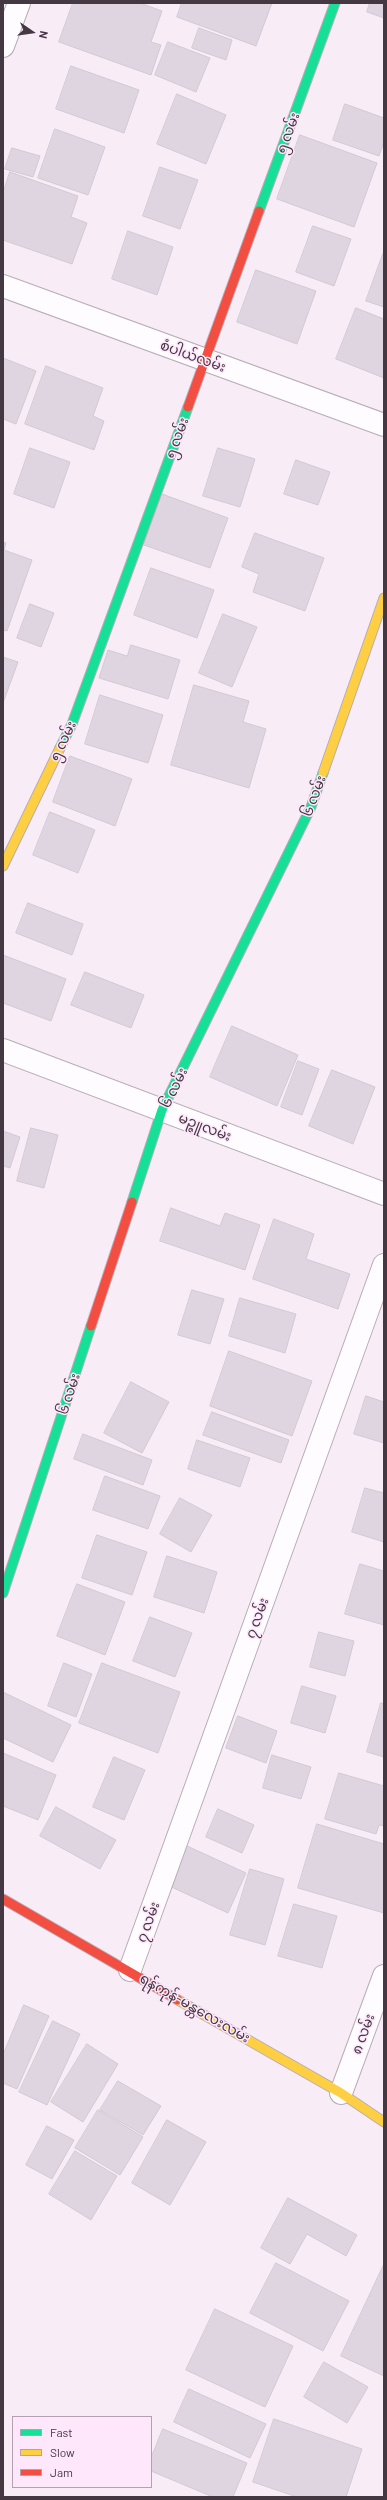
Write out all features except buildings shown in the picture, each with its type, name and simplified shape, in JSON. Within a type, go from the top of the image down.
[{"type":"street","points":[[3,46],[19,3]]},
{"type":"street","name":"၅ လမ်း","points":[[3,866],[72,724],[335,3]]},
{"type":"street","name":"စံပါယ်လမ်း","points":[[3,286],[384,425]]},
{"type":"street","name":"၆ လမ်း","points":[[3,1593],[162,1110],[311,807],[384,598]]},
{"type":"street","name":"မဉ္ဇူလမ်း","points":[[3,1050],[384,1194]]},
{"type":"street","name":"၇ လမ်း","points":[[130,1970],[384,1265]]},
{"type":"street","name":"ရန်ကုန်-မန္တလေးလမ်း","points":[[3,1899],[130,1970],[341,2093],[384,2122]]},
{"type":"street","name":"၈ လမ်း","points":[[341,2093],[384,1976]]},
{"type":"traffic: fast","points":[[259,211],[335,3]]},
{"type":"traffic: fast","points":[[60,748],[72,724],[188,407]]},
{"type":"traffic: fast","points":[[132,1202],[162,1110],[311,807],[323,773]]},
{"type":"traffic: fast","points":[[3,1593],[91,1326]]},
{"type":"traffic: slow","points":[[323,773],[384,598]]},
{"type":"traffic: slow","points":[[3,866],[60,748]]},
{"type":"traffic: slow","points":[[178,2000],[341,2093],[384,2122]]},
{"type":"traffic: jam","points":[[188,407],[259,211]]},
{"type":"traffic: jam","points":[[91,1326],[132,1202]]},
{"type":"traffic: jam","points":[[3,1899],[178,2000]]}]
